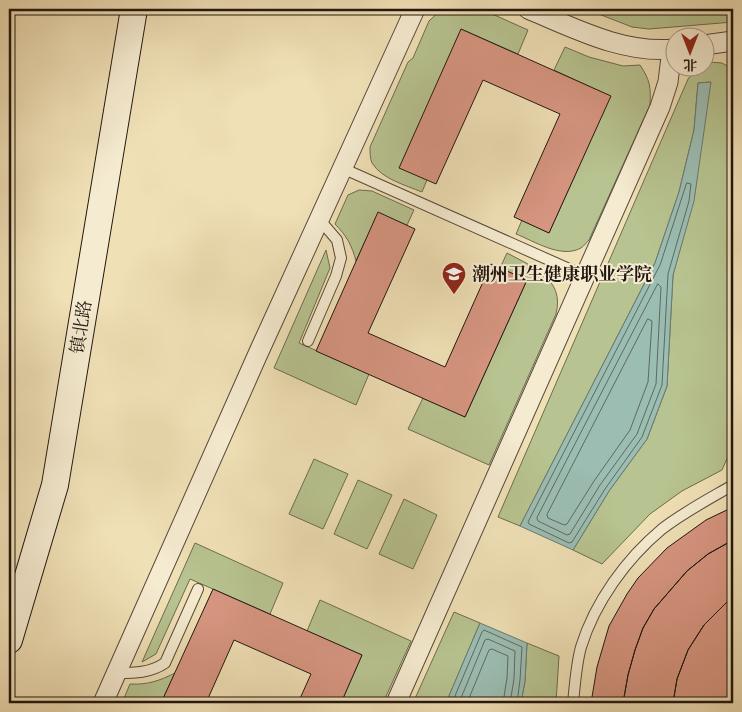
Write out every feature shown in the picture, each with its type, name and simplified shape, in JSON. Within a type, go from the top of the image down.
[{"type":"street","name":"镇北路","points":[[9,640],[55,485],[134,9]]},
{"type":"street","points":[[103,703],[319,218],[415,9]]},
{"type":"street","points":[[528,9],[610,42],[649,49],[664,49]]},
{"type":"street","points":[[714,43],[733,41]]},
{"type":"street","points":[[396,703],[660,107],[669,78]]},
{"type":"lane","points":[[342,168],[585,276]]},
{"type":"lane","points":[[308,341],[336,276],[341,258],[337,240],[319,218]]},
{"type":"lane","points":[[573,703],[575,676],[581,647],[609,589],[635,555],[662,529],[696,506],[733,485]]},
{"type":"lane","points":[[117,673],[137,673],[155,669],[165,663],[198,588]]},
{"type":"green space","points":[[442,9],[481,9],[528,30],[518,54],[461,29],[427,180],[422,192],[394,181],[376,169],[370,157],[370,147],[408,62],[413,58],[429,21]]},
{"type":"green space","points":[[586,9],[733,9],[733,22],[649,29],[632,27]]},
{"type":"green space","points":[[565,47],[589,57],[623,66],[640,65],[646,75],[650,88],[650,105],[589,240],[581,248],[573,251],[548,248],[516,234],[522,220],[549,233],[610,96],[554,70]]},
{"type":"green space","points":[[714,62],[722,63],[731,68],[733,93],[733,445],[722,470],[682,491],[650,514],[602,564],[573,550],[609,491],[647,439],[667,386],[673,275],[694,198],[710,82],[698,83],[694,130],[679,192],[655,263],[520,526],[498,517],[688,79],[714,78]]},
{"type":"green space","points":[[359,190],[372,191],[414,210],[407,225],[378,213],[356,261],[348,241],[335,224],[348,195]]},
{"type":"green space","points":[[326,250],[330,268],[299,343],[369,374],[356,405],[274,368]]},
{"type":"green space","points":[[507,253],[545,276],[556,292],[558,302],[556,314],[489,465],[408,429],[423,398],[465,417],[527,280],[500,268]]},
{"type":"green space","points":[[314,459],[348,474],[323,529],[289,514]]},
{"type":"green space","points":[[358,480],[392,495],[367,549],[334,534]]},
{"type":"green space","points":[[404,499],[437,515],[413,569],[379,554]]},
{"type":"green space","points":[[195,543],[283,583],[270,614],[190,579],[156,654],[142,662]]},
{"type":"green space","points":[[320,600],[411,641],[383,703],[341,703],[362,655],[307,631]]},
{"type":"green space","points":[[454,612],[480,623],[446,703],[413,703]]},
{"type":"green space","points":[[527,643],[559,656],[556,703],[521,703],[525,681]]},
{"type":"green space","points":[[175,673],[161,703],[122,703],[130,684],[153,682]]},
{"type":"water","points":[[711,82],[694,201],[673,275],[667,386],[647,439],[609,491],[573,550],[520,526],[655,263],[679,192],[694,130],[698,83]]},
{"type":"water","points":[[480,623],[527,643],[525,681],[521,703],[446,703]]},
{"type":"building","points":[[461,29],[611,96],[549,233],[514,217],[560,114],[483,80],[436,184],[399,168]]},
{"type":"building","points":[[378,212],[415,229],[368,333],[445,367],[491,264],[527,280],[465,417],[316,351]]},
{"type":"building","points":[[733,507],[733,540],[708,554],[687,571],[654,609],[643,628],[628,675],[623,703],[591,703],[597,667],[609,626],[638,578],[667,548],[706,520]]},
{"type":"building","points":[[733,540],[733,596],[704,625],[688,650],[677,679],[673,703],[623,703],[635,650],[643,628],[654,609],[687,571],[708,554]]},
{"type":"building","points":[[213,589],[362,655],[341,703],[298,703],[311,674],[234,640],[206,703],[161,703]]},
{"type":"building","points":[[733,596],[733,703],[673,703],[677,679],[688,650],[704,625]]},
{"type":"place","name":"潮州卫生健康职业学院","points":[[454,295]]}]
